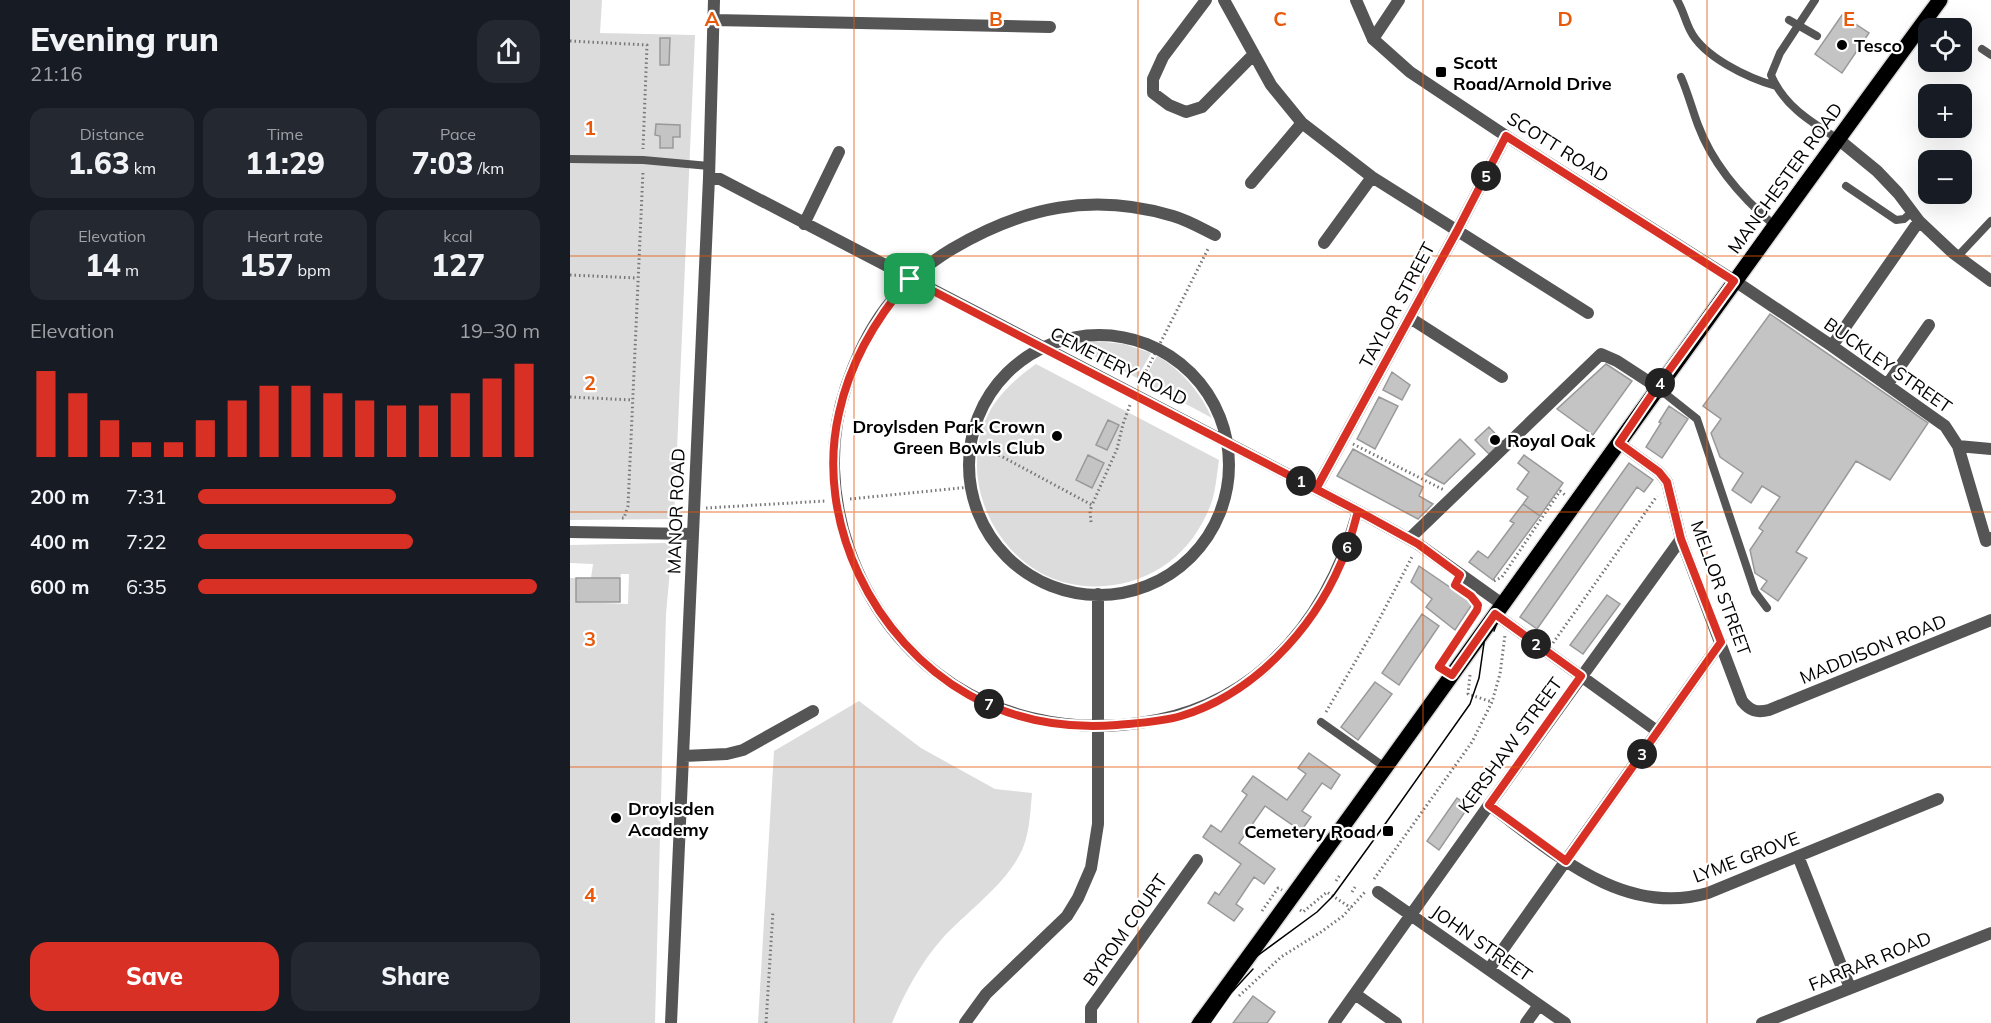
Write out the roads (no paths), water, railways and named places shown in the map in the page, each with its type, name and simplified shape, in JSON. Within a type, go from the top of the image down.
[{"type":"main road","name":"MANCHESTER ROAD","points":[[1200,1023],[1386,769],[1774,225],[1940,0]]},
{"type":"street","name":"MANOR ROAD","points":[[670,1023],[684,756],[709,172],[714,0]]},
{"type":"street","points":[[1206,0],[1163,57],[1153,79],[1153,93],[1169,105],[1186,112],[1194,110],[1202,106],[1254,54]]},
{"type":"street","points":[[1224,0],[1270,85],[1302,123],[1372,177],[1588,313]]},
{"type":"street","name":"SCOTT ROAD","points":[[1356,0],[1373,39],[1410,72],[1734,281]]},
{"type":"street","points":[[1373,39],[1399,0]]},
{"type":"street","points":[[713,20],[1050,27]]},
{"type":"street","points":[[1251,183],[1302,123]]},
{"type":"street","name":"TAYLOR STREET","points":[[1316,489],[1457,231],[1506,136]]},
{"type":"street","points":[[1838,139],[1877,171],[1916,217],[1958,256],[1991,281]]},
{"type":"street","points":[[804,224],[839,152]]},
{"type":"street","name":"CEMETERY ROAD","points":[[709,172],[804,224],[1414,541],[1499,609],[1547,652],[1658,731]]},
{"type":"street","points":[[1324,243],[1372,177]]},
{"type":"street","points":[[1215,235],[1176,216],[1130,206],[1094,205],[1044,209],[1010,220],[969,239],[939,257],[910,279],[869,333],[850,374],[838,416],[833,465],[836,500],[855,566],[873,602],[901,640],[945,680],[970,695],[1026,718],[1056,724],[1098,726],[1134,724],[1181,716],[1226,695],[1252,678],[1290,643],[1326,594],[1342,563],[1358,511]]},
{"type":"street","points":[[1832,346],[1916,217]]},
{"type":"street","name":"BUCKLEY STREET","points":[[1734,281],[1832,346],[1945,426],[1958,446],[1986,541],[1991,538]]},
{"type":"street","points":[[1410,318],[1502,377]]},
{"type":"street","points":[[1887,385],[1929,325]]},
{"type":"street","points":[[1091,334],[1135,338],[1158,348],[1179,362],[1206,390],[1222,420],[1229,444],[1227,478],[1222,501],[1201,542],[1186,560],[1148,584],[1119,592],[1098,594],[1052,589],[1006,557],[986,529],[970,487],[968,465],[977,418],[992,393],[1013,370],[1043,348],[1070,338],[1091,334]]},
{"type":"street","points":[[1414,541],[1453,495],[1601,354],[1617,361],[1657,387]]},
{"type":"street","name":"MELLOR STREET","points":[[1619,443],[1659,472],[1667,482],[1681,539],[1742,701],[1753,711],[1768,710]]},
{"type":"street","points":[[1958,446],[1991,449]]},
{"type":"street","points":[[570,532],[693,534]]},
{"type":"street","name":"KERSHAW STREET","points":[[1334,1023],[1681,539]]},
{"type":"street","points":[[965,1023],[986,994],[1067,916],[1085,884],[1094,856],[1098,824],[1098,594]]},
{"type":"street","name":"MADDISON ROAD","points":[[1768,710],[1991,620]]},
{"type":"street","points":[[1489,969],[1721,642]]},
{"type":"street","points":[[684,756],[727,754],[743,750],[813,711]]},
{"type":"street","name":"LYME GROVE","points":[[1489,805],[1566,861],[1601,882],[1650,897],[1672,898],[1695,897],[1708,893],[1938,799]]},
{"type":"street","points":[[1798,856],[1850,988]]},
{"type":"street","name":"BYROM COURT","points":[[1091,1023],[1091,1008],[1197,860]]},
{"type":"street","name":"JOHN STREET","points":[[1372,888],[1565,1023]]},
{"type":"street","name":"FARRAR ROAD","points":[[1762,1023],[1991,933]]},
{"type":"street","points":[[1355,994],[1396,1023]]},
{"type":"street","points":[[1526,1023],[1539,1005]]},
{"type":"lane","points":[[1677,0],[1701,48],[1759,81],[1776,86]]},
{"type":"lane","points":[[1815,0],[1780,53],[1771,75],[1784,99],[1798,112],[1838,139]]},
{"type":"lane","points":[[1789,20],[1817,36]]},
{"type":"lane","points":[[1982,49],[1991,54]]},
{"type":"lane","points":[[1681,77],[1690,96],[1698,126],[1717,162],[1743,197],[1774,225]]},
{"type":"lane","points":[[570,159],[643,160],[709,172]]},
{"type":"lane","points":[[1846,186],[1896,220],[1916,217]]},
{"type":"lane","points":[[1958,256],[1991,221]]},
{"type":"lane","points":[[1657,387],[1697,419],[1755,592],[1767,608]]},
{"type":"lane","points":[[1321,722],[1386,769]]},
{"type":"tram line","points":[[1192,1023],[1221,986],[1253,959],[1317,912],[1333,896],[1383,827],[1470,704],[1479,678],[1486,629],[1498,600],[1770,221],[1933,0]]},
{"type":"tram line","points":[[1494,631],[1499,617],[1738,283],[1946,0]]},
{"type":"tram line","points":[[1210,1023],[1231,993],[1253,969]]},
{"type":"place","name":"Tesco","points":[[1842,45]]},
{"type":"place","name":"Scott Road/Arnold Drive","points":[[1441,72]]},
{"type":"place","name":"Droylsden Park Crown Green Bowls Club","points":[[1057,436]]},
{"type":"place","name":"Royal Oak","points":[[1495,440]]},
{"type":"place","name":"Droylsden Academy","points":[[616,818]]},
{"type":"place","name":"Cemetery Road","points":[[1388,831]]}]
